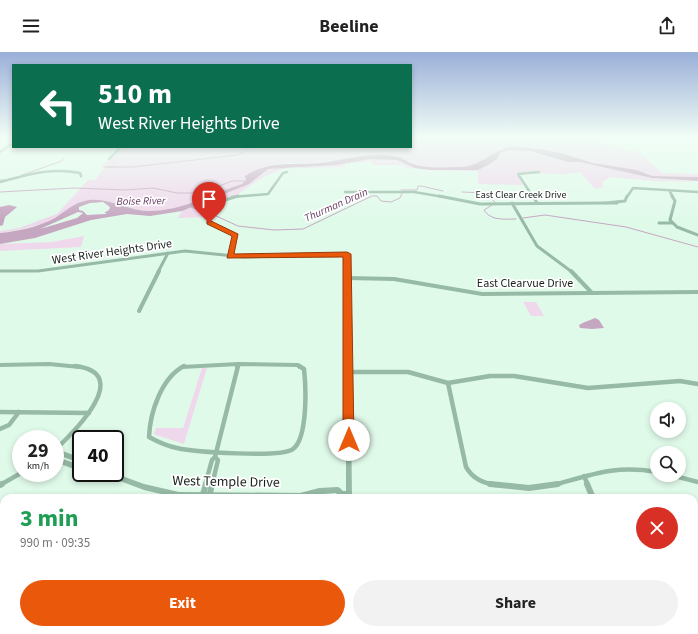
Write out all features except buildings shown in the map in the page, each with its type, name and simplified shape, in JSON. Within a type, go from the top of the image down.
[{"type":"street","points":[[0,182],[43,170],[72,171],[80,173],[81,176]]},
{"type":"street","points":[[230,256],[237,237],[234,234],[209,223],[208,217],[213,209],[221,202],[232,197],[268,194],[281,180],[283,173],[287,172]]},
{"type":"street","points":[[538,203],[518,174],[539,172]]},
{"type":"street","name":"East Clear Creek Drive","points":[[345,192],[411,192],[480,204],[616,203],[625,201],[633,188],[670,192]]},
{"type":"street","points":[[672,223],[670,217],[673,212],[675,201],[670,192],[698,192]]},
{"type":"street","points":[[512,203],[537,246],[576,276],[592,293]]},
{"type":"street","points":[[659,223],[672,223],[683,230],[698,235]]},
{"type":"street","name":"West River Heights Drive","points":[[0,271],[38,271],[191,251],[230,256],[347,254]]},
{"type":"street","points":[[139,311],[168,253]]},
{"type":"street","points":[[347,254],[349,494]]},
{"type":"street","name":"East Clearvue Drive","points":[[347,278],[394,279],[477,294],[698,292]]},
{"type":"street","points":[[206,494],[212,460],[216,454],[238,364]]},
{"type":"street","points":[[238,364],[298,365],[303,367],[306,386],[304,415],[297,445],[294,449],[287,452],[216,454],[176,448],[152,440],[149,437],[153,415],[163,389],[175,370],[180,366],[238,364]]},
{"type":"street","points":[[0,365],[78,366],[87,367],[98,375],[102,385],[88,413],[80,426],[64,441]]},
{"type":"street","points":[[348,372],[404,372],[448,383],[502,376],[527,378],[588,388],[680,381],[698,384]]},
{"type":"street","points":[[448,383],[466,467],[474,479],[484,483],[515,488],[550,486],[603,471],[623,469],[650,471]]},
{"type":"street","points":[[0,412],[88,413]]},
{"type":"street","points":[[0,429],[9,425],[19,412]]},
{"type":"street","points":[[584,476],[591,494]]},
{"type":"street","points":[[0,485],[12,478]]},
{"type":"street","name":"West Temple Drive","points":[[124,479],[164,493],[174,494]]},
{"type":"street","points":[[686,479],[698,482]]},
{"type":"street","name":"West Temple Drive","points":[[307,494],[338,490],[339,494]]},
{"type":"shaded area","points":[[103,165],[276,165],[245,176],[246,179],[242,184],[173,208],[149,211],[134,209],[112,202],[98,200],[90,201],[75,205],[46,223],[0,233],[0,231],[19,228],[57,214],[88,180],[95,180],[104,168],[101,167]]},
{"type":"shaded area","points":[[277,165],[333,165],[268,169],[249,184],[182,211],[150,216],[127,214],[91,220],[35,238],[0,244],[0,233],[21,230],[42,224],[81,202],[90,200],[107,201],[149,211],[173,208],[242,184],[246,180],[245,176],[256,170]],"holes":[[[103,202],[110,207],[109,210],[104,213],[107,213],[105,214],[87,215],[83,211],[79,210],[79,207],[90,203]],[[78,212],[83,213],[77,218],[40,229]]]},
{"type":"shaded area","points":[[345,165],[345,167],[301,167]]},
{"type":"shaded area","points":[[401,165],[409,165],[415,168],[430,170],[407,168]]},
{"type":"shaded area","points":[[409,165],[424,167],[488,165],[478,170],[430,170],[415,168]]},
{"type":"shaded area","points":[[417,165],[471,165],[461,167]]},
{"type":"shaded area","points":[[488,165],[594,165],[652,178],[698,182],[655,181],[611,177],[602,182],[603,187],[595,189],[580,172],[565,174],[517,173],[523,185],[478,184],[478,171],[430,170],[478,170]]},
{"type":"shaded area","points":[[594,165],[607,165],[637,170],[652,176],[698,177],[698,181],[652,178]]},
{"type":"shaded area","points":[[607,165],[653,165],[662,173],[698,174],[698,177],[652,176],[637,170]]},
{"type":"shaded area","points":[[290,168],[275,172],[252,184],[235,196],[224,200],[208,217],[178,218],[182,211],[221,196],[268,169]]},
{"type":"shaded area","points":[[9,205],[17,207],[5,217],[3,225],[0,226],[0,207]]},
{"type":"shaded area","points":[[84,236],[81,247],[0,251],[0,244],[52,242]]},
{"type":"shaded area","points":[[523,302],[536,302],[544,316],[531,316]]},
{"type":"shaded area","points":[[595,318],[599,320],[604,328],[580,328],[579,325]]},
{"type":"shaded area","points":[[202,368],[207,368],[184,444],[154,434],[156,428],[183,428]]},
{"type":"waterway","points":[[22,175],[50,165]]},
{"type":"waterway","points":[[105,167],[149,165]]},
{"type":"waterway","name":"Boise River","points":[[0,192],[74,188],[126,190],[153,188],[177,193],[202,193],[232,181],[245,181]]},
{"type":"waterway","name":"Thurman Drain","points":[[401,190],[417,190],[418,186],[421,186],[443,191]]},
{"type":"waterway","name":"Thurman Drain","points":[[462,192],[485,193],[495,202]]},
{"type":"waterway","name":"Thurman Drain","points":[[216,210],[218,212],[214,215],[238,226],[274,230],[303,229],[372,196],[377,196],[381,201],[391,202],[400,198],[402,193]]},
{"type":"waterway","name":"Thurman Drain","points":[[492,205],[484,210],[490,216],[498,219],[516,219]]},
{"type":"waterway","name":"Thurman Drain","points":[[191,207],[202,211],[212,209]]},
{"type":"waterway","name":"Thurman Drain","points":[[523,218],[545,215],[626,227],[698,247]]},
{"type":"route","points":[[209,223],[236,235],[236,241],[230,256],[244,257],[347,254],[349,440]]}]
